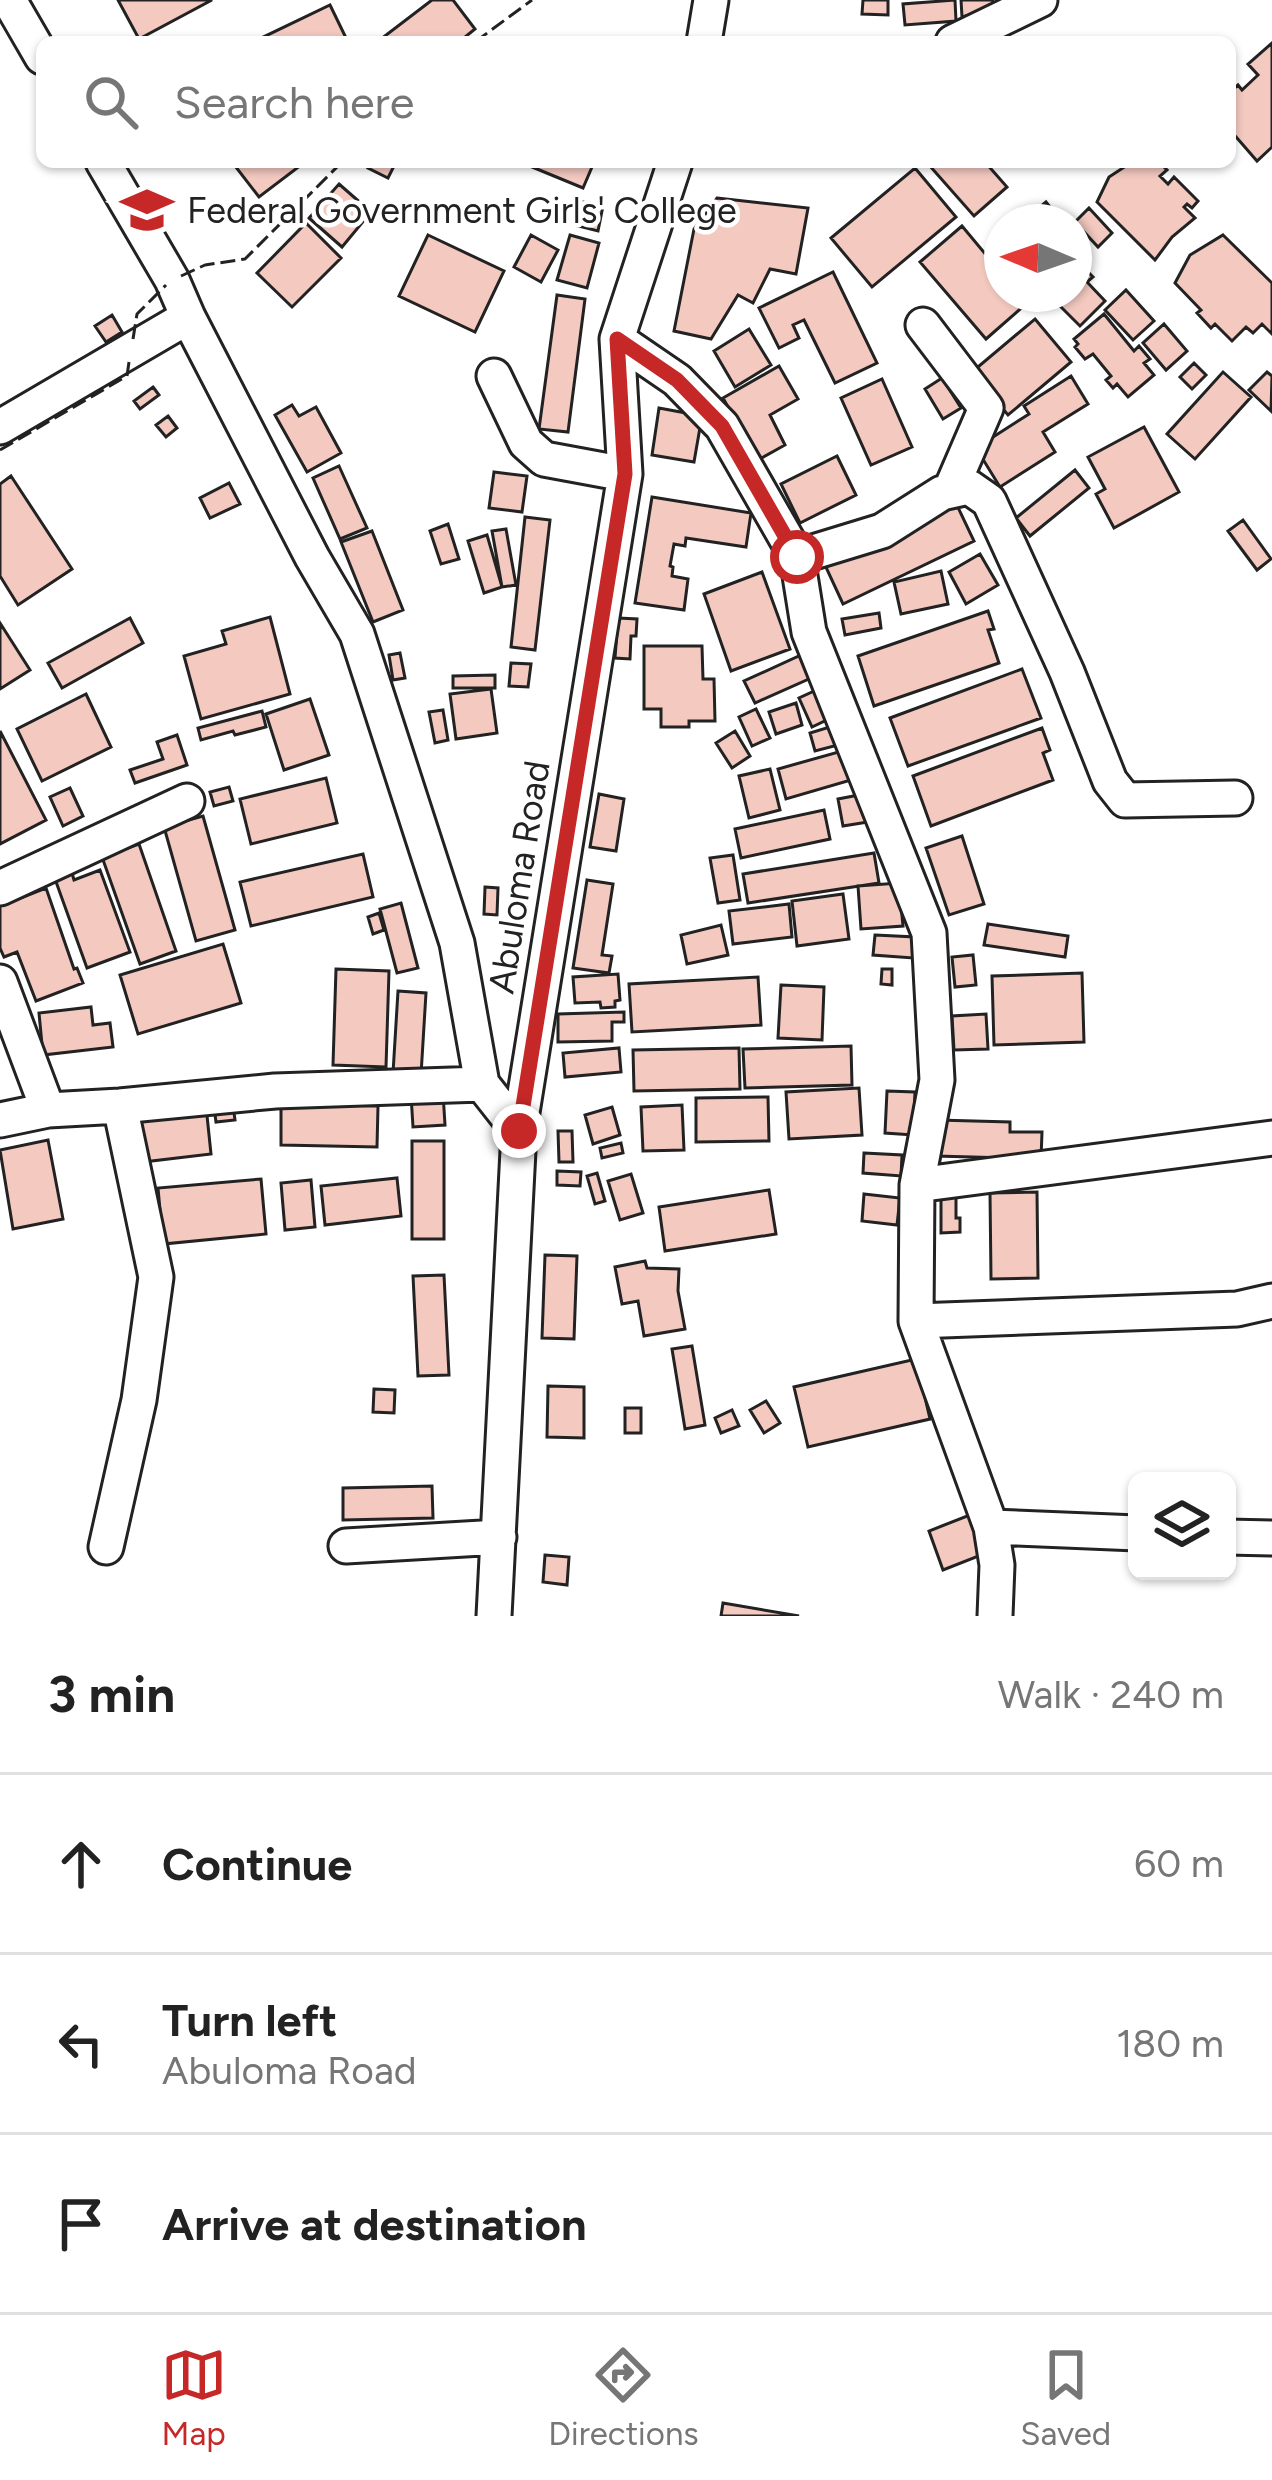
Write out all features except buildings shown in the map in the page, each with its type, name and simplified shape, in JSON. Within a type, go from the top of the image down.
[{"type":"street","points":[[9,0],[36,47]]},
{"type":"street","points":[[705,36],[711,0]]},
{"type":"street","points":[[965,36],[1040,0]]},
{"type":"street","points":[[107,168],[172,280],[312,557],[357,634],[457,943],[482,1084],[519,1131]]},
{"type":"street","name":"Abuloma Road","points":[[494,1616],[519,1131],[625,474],[617,339],[673,168]]},
{"type":"street","points":[[0,427],[188,316]]},
{"type":"street","points":[[923,325],[986,408],[951,489]]},
{"type":"street","points":[[617,339],[677,380],[722,426],[797,557],[809,632],[929,933],[937,1080],[917,1185],[916,1321],[991,1527],[997,1565],[995,1616]]},
{"type":"street","points":[[494,376],[526,443],[544,459],[625,474]]},
{"type":"street","points":[[797,557],[882,531],[951,489],[969,487],[989,501],[1067,672],[1110,782],[1125,800],[1235,798]]},
{"type":"street","points":[[0,888],[187,801]]},
{"type":"street","points":[[0,982],[48,1109]]},
{"type":"street","points":[[0,1120],[48,1109],[275,1090],[482,1084]]},
{"type":"street","points":[[106,1547],[139,1400],[157,1277],[120,1106]]},
{"type":"street","points":[[917,1185],[1272,1138]]},
{"type":"street","points":[[916,1321],[1237,1309],[1272,1301]]},
{"type":"street","points":[[991,1527],[1128,1533]]},
{"type":"street","points":[[346,1546],[499,1537]]},
{"type":"street","points":[[1236,1537],[1272,1538]]},
{"type":"fence","points":[[483,36],[532,0]]},
{"type":"fence","points":[[181,276],[205,265],[245,259],[336,168]]},
{"type":"fence","points":[[133,339],[137,314],[166,285]]},
{"type":"fence","points":[[0,450],[127,376],[129,362]]},
{"type":"place","name":"Federal Government Girls' College","points":[[147,210]]},
{"type":"route","points":[[519,1131],[625,474],[617,339],[677,380],[722,426],[797,557]]}]
